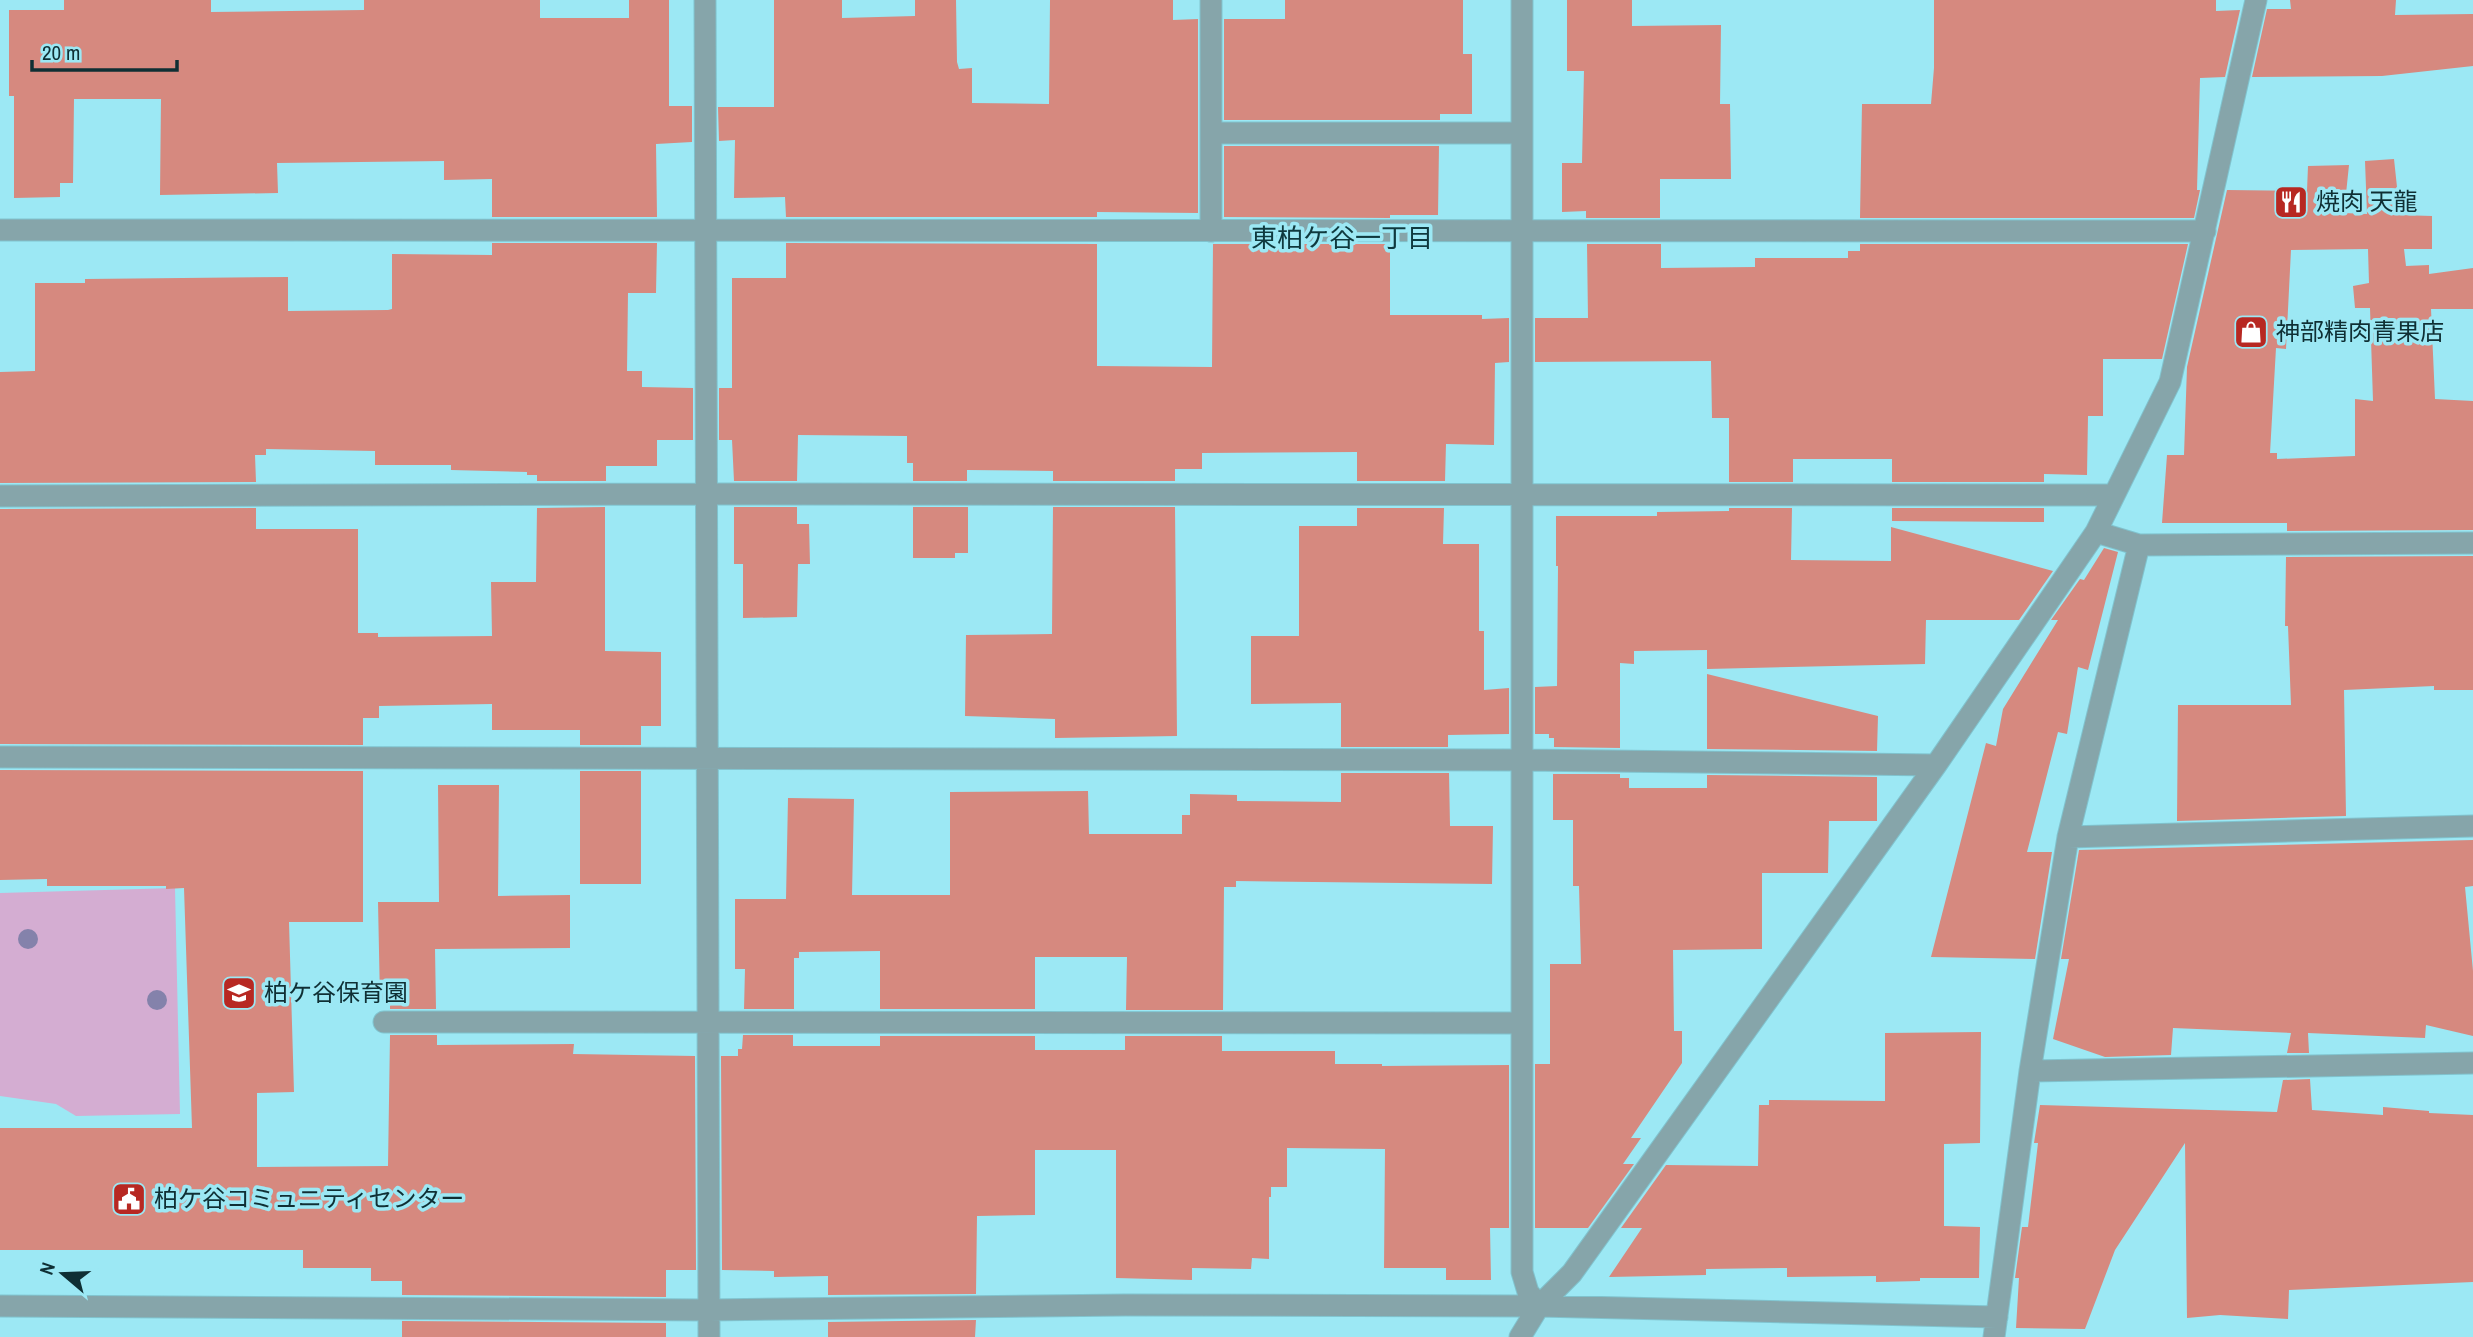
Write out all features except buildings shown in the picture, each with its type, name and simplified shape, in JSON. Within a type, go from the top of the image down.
[{"type":"street","points":[[705,0],[709,1337]]},
{"type":"street","points":[[1211,0],[1211,231]]},
{"type":"street","points":[[1522,0],[1522,1272],[1528,1292],[1539,1307]]},
{"type":"street","points":[[1520,1337],[1539,1307],[1580,1262],[1936,765],[2096,532],[2170,382],[2256,0]]},
{"type":"street","points":[[1212,133],[1522,134]]},
{"type":"street","points":[[0,230],[2206,231]]},
{"type":"street","points":[[0,496],[2115,495]]},
{"type":"street","points":[[2096,532],[2139,545],[2473,543]]},
{"type":"street","points":[[0,1306],[709,1310],[1125,1305],[1539,1307],[1996,1327],[2030,1071],[2068,838],[2139,545]]},
{"type":"street","points":[[0,757],[1521,760],[1936,765]]},
{"type":"street","points":[[2068,838],[2473,826]]},
{"type":"street","points":[[384,1022],[1521,1023]]},
{"type":"street","points":[[2030,1071],[2473,1063]]},
{"type":"shaded area","points":[[175,888],[180,1114],[76,1116],[56,1104],[0,1096],[0,893]]},
{"type":"place","name":"焼肉 天龍","points":[[2291,202]]},
{"type":"place","name":"神部精肉青果店","points":[[2251,332]]},
{"type":"place","name":"柏ケ谷保育園","points":[[239,993]]},
{"type":"place","name":"柏ケ谷コミュニティセンター","points":[[129,1199]]},
{"type":"district","name":"東柏ケ谷一丁目","points":[[1342,238]]}]
